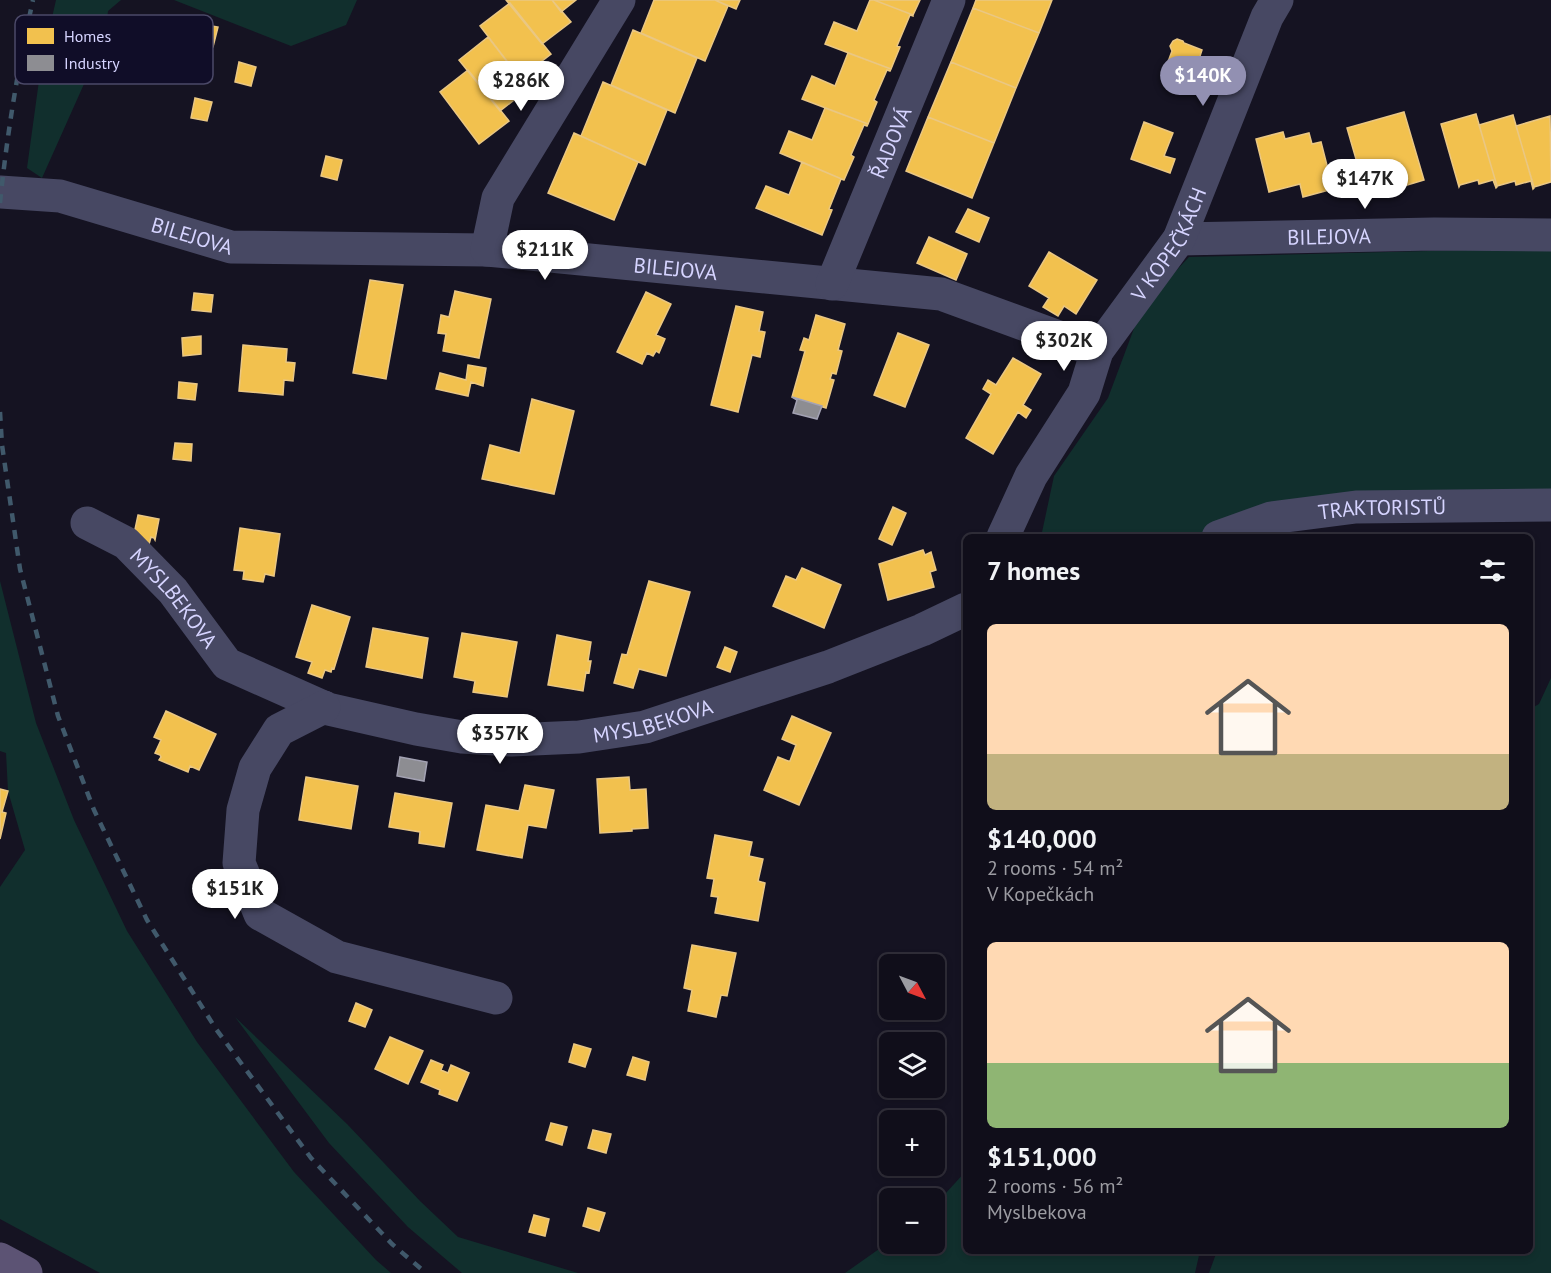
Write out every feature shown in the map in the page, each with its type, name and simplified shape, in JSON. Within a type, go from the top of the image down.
[{"type":"main road","points":[[0,1259],[26,1273]]},
{"type":"street","points":[[487,250],[498,198],[619,0]]},
{"type":"street","name":"ŘADOVÁ","points":[[832,284],[949,0]]},
{"type":"street","name":"V KOPEČKÁCH","points":[[1004,534],[1031,476],[1084,393],[1097,351],[1179,238],[1267,17],[1277,0]]},
{"type":"street","name":"BILEJOVA","points":[[0,192],[60,196],[231,247],[487,250],[941,294],[1097,351]]},
{"type":"street","name":"BILEJOVA","points":[[1179,238],[1434,234],[1551,235]]},
{"type":"street","name":"TRAKTORISTŮ","points":[[1226,534],[1271,518],[1356,507],[1551,505]]},
{"type":"street","name":"MYSLBEKOVA","points":[[87,523],[126,543],[150,567],[173,591],[227,664],[324,707],[416,729],[462,736],[511,740],[590,736],[645,727],[828,667],[922,630],[963,610]]},
{"type":"street","points":[[324,707],[279,730],[255,768],[243,810],[239,863],[260,914],[336,957],[496,998]]},
{"type":"green space","points":[[56,0],[121,0],[108,11],[108,15],[53,15]]},
{"type":"green space","points":[[174,0],[357,0],[346,25],[291,46]]},
{"type":"green space","points":[[39,84],[84,84],[42,178],[27,168]]},
{"type":"green space","points":[[1551,248],[1551,506],[1262,513],[1203,534],[1042,534],[1054,476],[1108,398],[1142,307],[1189,257]]},
{"type":"green space","points":[[0,581],[36,723],[74,820],[127,931],[197,1042],[294,1172],[376,1260],[391,1273],[100,1273],[0,1219],[0,887],[25,850],[8,791],[6,753],[0,751]]},
{"type":"green space","points":[[1551,678],[1551,1273],[1209,1273],[1216,1254],[1533,1254],[1533,707],[1539,704]]},
{"type":"green space","points":[[235,1017],[347,1124],[420,1201],[458,1237],[578,1273],[462,1273],[408,1227],[329,1143]]},
{"type":"green space","points":[[963,1174],[963,1254],[1199,1254],[1195,1273],[845,1273],[879,1249],[879,1254],[945,1254],[945,1194]]},
{"type":"building: Homes","points":[[506,0],[552,0],[571,22],[542,44]]},
{"type":"building: Homes","points":[[552,0],[576,0],[561,12]]},
{"type":"building: Homes","points":[[654,0],[715,0],[728,6],[705,61],[641,33]]},
{"type":"building: Homes","points":[[715,0],[740,0],[736,9]]},
{"type":"building: Homes","points":[[870,0],[913,15],[910,15],[897,46],[900,47],[891,69],[825,44],[834,22],[857,31]]},
{"type":"building: Homes","points":[[874,0],[920,0],[913,15]]},
{"type":"building: Homes","points":[[976,0],[1052,0],[1039,33],[973,8]]},
{"type":"building: Homes","points":[[510,3],[551,54],[520,78],[480,26]]},
{"type":"building: Homes","points":[[973,8],[1039,33],[1016,88],[951,62]]},
{"type":"building: Homes","points":[[213,26],[218,27],[213,47]]},
{"type":"building: Homes","points":[[633,30],[697,58],[675,113],[611,85]]},
{"type":"building: Homes","points":[[488,37],[528,89],[500,111],[459,60]]},
{"type":"building: Homes","points":[[1177,39],[1202,50],[1190,87],[1162,78],[1172,51],[1170,46]]},
{"type":"building: Homes","points":[[848,53],[891,69],[887,70],[874,100],[877,102],[868,124],[802,99],[812,76],[835,86]]},
{"type":"building: Homes","points":[[239,62],[256,67],[251,86],[235,82]]},
{"type":"building: Homes","points":[[951,62],[1016,88],[994,143],[928,117]]},
{"type":"building: Homes","points":[[468,70],[509,121],[479,144],[440,92]]},
{"type":"building: Homes","points":[[603,82],[667,110],[645,165],[581,136]]},
{"type":"building: Homes","points":[[195,98],[212,102],[207,121],[191,118]]},
{"type":"building: Homes","points":[[825,108],[868,124],[864,125],[851,155],[854,157],[844,180],[780,153],[789,131],[812,140]]},
{"type":"building: Homes","points":[[1404,112],[1424,180],[1367,197],[1347,128]]},
{"type":"building: Homes","points":[[1476,114],[1496,188],[1493,180],[1479,184],[1478,180],[1459,187],[1441,124]]},
{"type":"building: Homes","points":[[1513,115],[1534,188],[1533,189],[1531,181],[1516,185],[1515,181],[1497,186],[1479,125]]},
{"type":"building: Homes","points":[[1550,116],[1551,182],[1534,187],[1516,126]]},
{"type":"building: Homes","points":[[928,117],[994,143],[972,198],[906,171]]},
{"type":"building: Homes","points":[[1144,122],[1173,133],[1164,156],[1175,159],[1170,173],[1131,159]]},
{"type":"building: Homes","points":[[1283,132],[1285,139],[1309,133],[1312,144],[1321,142],[1333,189],[1303,197],[1300,184],[1269,192],[1256,139]]},
{"type":"building: Homes","points":[[574,133],[638,162],[614,220],[548,193]]},
{"type":"building: Homes","points":[[326,156],[342,160],[337,180],[321,176]]},
{"type":"building: Homes","points":[[802,162],[844,180],[841,179],[829,209],[832,210],[822,235],[756,208],[766,186],[789,195]]},
{"type":"building: Homes","points":[[968,209],[989,218],[979,242],[956,232]]},
{"type":"building: Homes","points":[[929,237],[967,254],[956,280],[917,263]]},
{"type":"building: Homes","points":[[1049,252],[1097,280],[1076,314],[1064,306],[1058,316],[1043,307],[1049,298],[1029,286]]},
{"type":"building: Homes","points":[[370,280],[403,285],[386,379],[353,373]]},
{"type":"building: Homes","points":[[455,291],[491,299],[479,358],[443,351],[446,334],[438,333],[441,315],[449,317]]},
{"type":"building: Homes","points":[[646,292],[671,304],[656,335],[665,339],[659,353],[656,351],[653,356],[647,353],[642,364],[617,352]]},
{"type":"building: Homes","points":[[194,293],[213,295],[211,312],[192,310]]},
{"type":"building: Homes","points":[[736,306],[763,312],[759,331],[765,332],[760,357],[752,355],[738,412],[711,405]]},
{"type":"building: Homes","points":[[816,315],[845,324],[838,350],[842,351],[836,374],[832,373],[830,379],[834,380],[826,408],[792,397],[805,351],[800,350],[804,338],[809,340]]},
{"type":"building: Homes","points":[[898,333],[929,345],[905,407],[874,395]]},
{"type":"building: Homes","points":[[201,336],[201,354],[183,356],[182,338]]},
{"type":"building: Homes","points":[[243,345],[287,349],[286,362],[295,363],[293,381],[284,380],[283,395],[239,391]]},
{"type":"building: Homes","points":[[1013,358],[1041,374],[1023,405],[1031,410],[1026,418],[1018,412],[993,454],[966,438],[991,394],[983,389],[988,380],[996,385]]},
{"type":"building: Homes","points":[[468,365],[486,368],[483,386],[471,382],[468,396],[436,389],[440,373],[466,380]]},
{"type":"building: Homes","points":[[179,382],[197,384],[195,400],[178,398]]},
{"type":"building: Homes","points":[[532,399],[574,411],[554,494],[482,479],[490,445],[520,453]]},
{"type":"building: Homes","points":[[175,443],[192,444],[191,461],[173,459]]},
{"type":"building: Homes","points":[[893,507],[906,513],[892,545],[879,539]]},
{"type":"building: Homes","points":[[138,515],[159,519],[155,540],[151,537],[148,548],[134,534]]},
{"type":"building: Homes","points":[[240,528],[280,534],[274,576],[265,574],[263,582],[243,579],[244,571],[234,570]]},
{"type":"building: Homes","points":[[923,550],[925,555],[931,552],[936,570],[930,572],[934,587],[888,600],[879,564]]},
{"type":"building: Homes","points":[[802,568],[841,585],[824,628],[773,606],[786,576],[796,580]]},
{"type":"building: Homes","points":[[649,581],[690,592],[666,676],[639,669],[633,688],[614,683],[622,654],[627,655]]},
{"type":"building: Homes","points":[[312,605],[350,617],[334,669],[332,668],[331,672],[325,670],[322,678],[308,673],[312,662],[296,657]]},
{"type":"building: Homes","points":[[373,628],[428,638],[422,678],[366,667]]},
{"type":"building: Homes","points":[[462,633],[517,642],[507,697],[473,692],[475,681],[454,677]]},
{"type":"building: Homes","points":[[557,635],[591,642],[588,661],[591,661],[589,673],[586,672],[583,691],[548,685]]},
{"type":"building: Homes","points":[[725,647],[737,652],[730,672],[717,667]]},
{"type":"building: Homes","points":[[166,711],[216,734],[199,770],[190,766],[188,772],[159,760],[160,755],[155,753],[161,740],[154,737]]},
{"type":"building: Homes","points":[[792,716],[831,733],[799,805],[764,790],[778,757],[790,761],[796,745],[782,739]]},
{"type":"building: Homes","points":[[306,777],[358,786],[351,829],[299,820]]},
{"type":"building: Homes","points":[[629,777],[630,790],[646,789],[648,828],[600,833],[597,779]]},
{"type":"building: Homes","points":[[525,785],[554,790],[546,828],[528,825],[522,858],[477,850],[486,805],[519,811]]},
{"type":"building: Homes","points":[[0,789],[8,791],[2,812],[6,813],[0,839]]},
{"type":"building: Homes","points":[[395,793],[452,803],[444,847],[419,843],[420,832],[389,827]]},
{"type":"building: Homes","points":[[715,835],[752,842],[749,856],[763,859],[758,881],[765,883],[758,921],[715,913],[718,897],[711,896],[714,879],[707,878]]},
{"type":"building: Homes","points":[[692,945],[736,953],[727,996],[721,995],[716,1017],[688,1011],[692,990],[684,988]]},
{"type":"building: Homes","points":[[356,1003],[372,1010],[365,1027],[349,1021]]},
{"type":"building: Homes","points":[[390,1037],[423,1051],[408,1084],[375,1069]]},
{"type":"building: Homes","points":[[574,1044],[591,1049],[585,1067],[569,1062]]},
{"type":"building: Homes","points":[[633,1057],[649,1062],[645,1080],[627,1075]]},
{"type":"building: Homes","points":[[431,1060],[443,1065],[441,1070],[448,1073],[451,1065],[469,1073],[457,1101],[439,1094],[440,1090],[421,1082]]},
{"type":"building: Homes","points":[[551,1123],[567,1127],[562,1145],[546,1140]]},
{"type":"building: Homes","points":[[593,1130],[611,1134],[606,1153],[588,1148]]},
{"type":"building: Homes","points":[[588,1208],[605,1213],[599,1231],[583,1226]]},
{"type":"building: Homes","points":[[534,1215],[549,1219],[545,1236],[529,1232]]},
{"type":"building: Industry","points":[[792,397],[822,406],[817,419],[793,413],[797,400]]},
{"type":"building: Industry","points":[[400,757],[427,762],[424,781],[397,776]]},
{"type":"railway","points":[[30,15],[33,0]]},
{"type":"railway","points":[[0,203],[17,84]]},
{"type":"railway","points":[[0,412],[2,445],[20,569],[58,716],[94,810],[147,920],[216,1029],[311,1158],[392,1244],[426,1273]]}]
